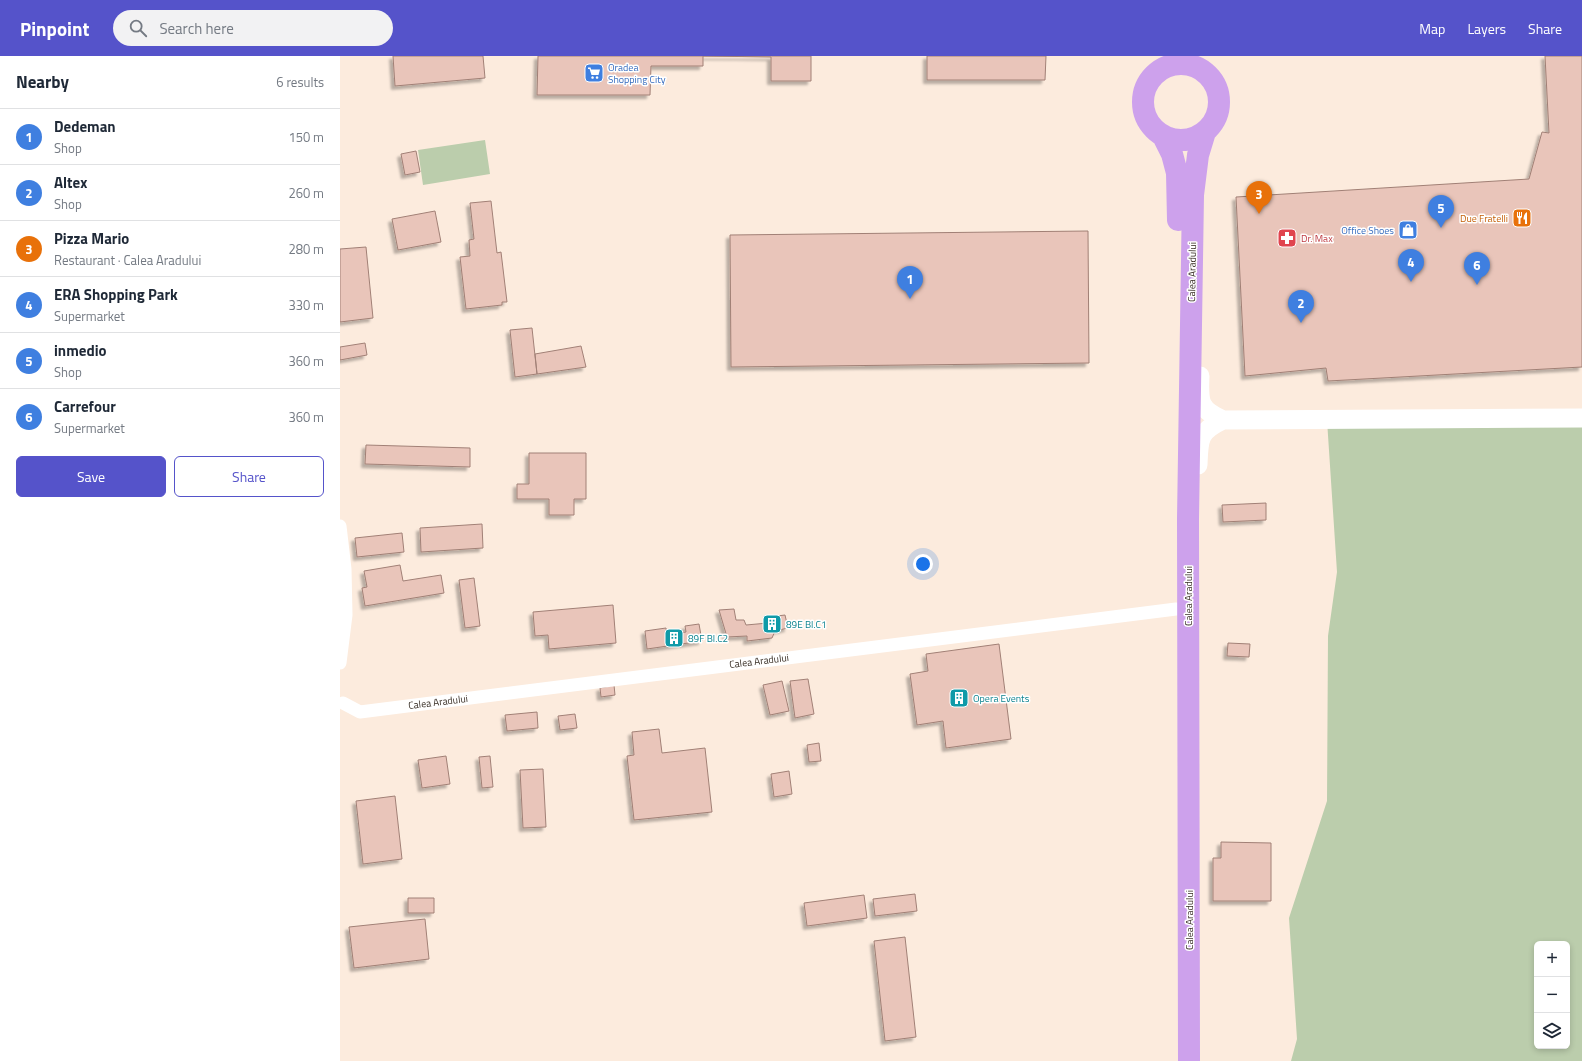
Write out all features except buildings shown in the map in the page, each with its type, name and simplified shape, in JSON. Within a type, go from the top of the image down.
[{"type":"highway","name":"Calea Aradului","points":[[1176,1061],[1178,196],[1177,173],[1172,154],[1163,136],[1152,127],[1147,120],[1144,111],[1146,88],[1152,79],[1166,68],[1176,65],[1191,66],[1205,72],[1212,80],[1218,91],[1220,100],[1218,113],[1213,124],[1205,132],[1198,155],[1193,195],[1188,519],[1189,1061]]},
{"type":"highway","points":[[1163,136],[1174,140],[1185,140],[1196,138],[1205,132]]},
{"type":"street","points":[[1191,318],[1198,333],[1200,343],[1200,401],[1202,407],[1212,415],[1223,420]]},
{"type":"street","points":[[1188,519],[1195,512],[1198,504],[1199,445],[1201,437],[1212,425],[1223,420],[1582,418]]},
{"type":"street","points":[[340,526],[345,569],[346,615],[340,663]]},
{"type":"street","name":"Calea Aradului","points":[[341,701],[360,712],[1176,609]]},
{"type":"green space","points":[[485,140],[490,174],[423,185],[418,150]]},
{"type":"green space","points":[[1582,413],[1582,1061],[1291,1061],[1297,1039],[1289,918],[1327,801],[1328,636],[1337,572],[1327,420]]},
{"type":"place","name":"Oradea Shopping City","points":[[594,73]]},
{"type":"place","name":"Pizza Mario","points":[[1259,214]]},
{"type":"place","name":"Due Fratelli","points":[[1522,218]]},
{"type":"place","name":"inmedio","points":[[1441,228]]},
{"type":"place","name":"Office Shoes","points":[[1408,230]]},
{"type":"place","name":"Dr. Max","points":[[1287,238]]},
{"type":"place","name":"ERA Shopping Park","points":[[1411,282]]},
{"type":"place","name":"Carrefour","points":[[1477,285]]},
{"type":"place","name":"Dedeman","points":[[910,299]]},
{"type":"place","name":"Altex","points":[[1301,323]]},
{"type":"place","name":"89E Bl.C1","points":[[772,624]]},
{"type":"place","name":"89F Bl.C2","points":[[674,638]]},
{"type":"place","name":"Opera Events","points":[[959,698]]}]
